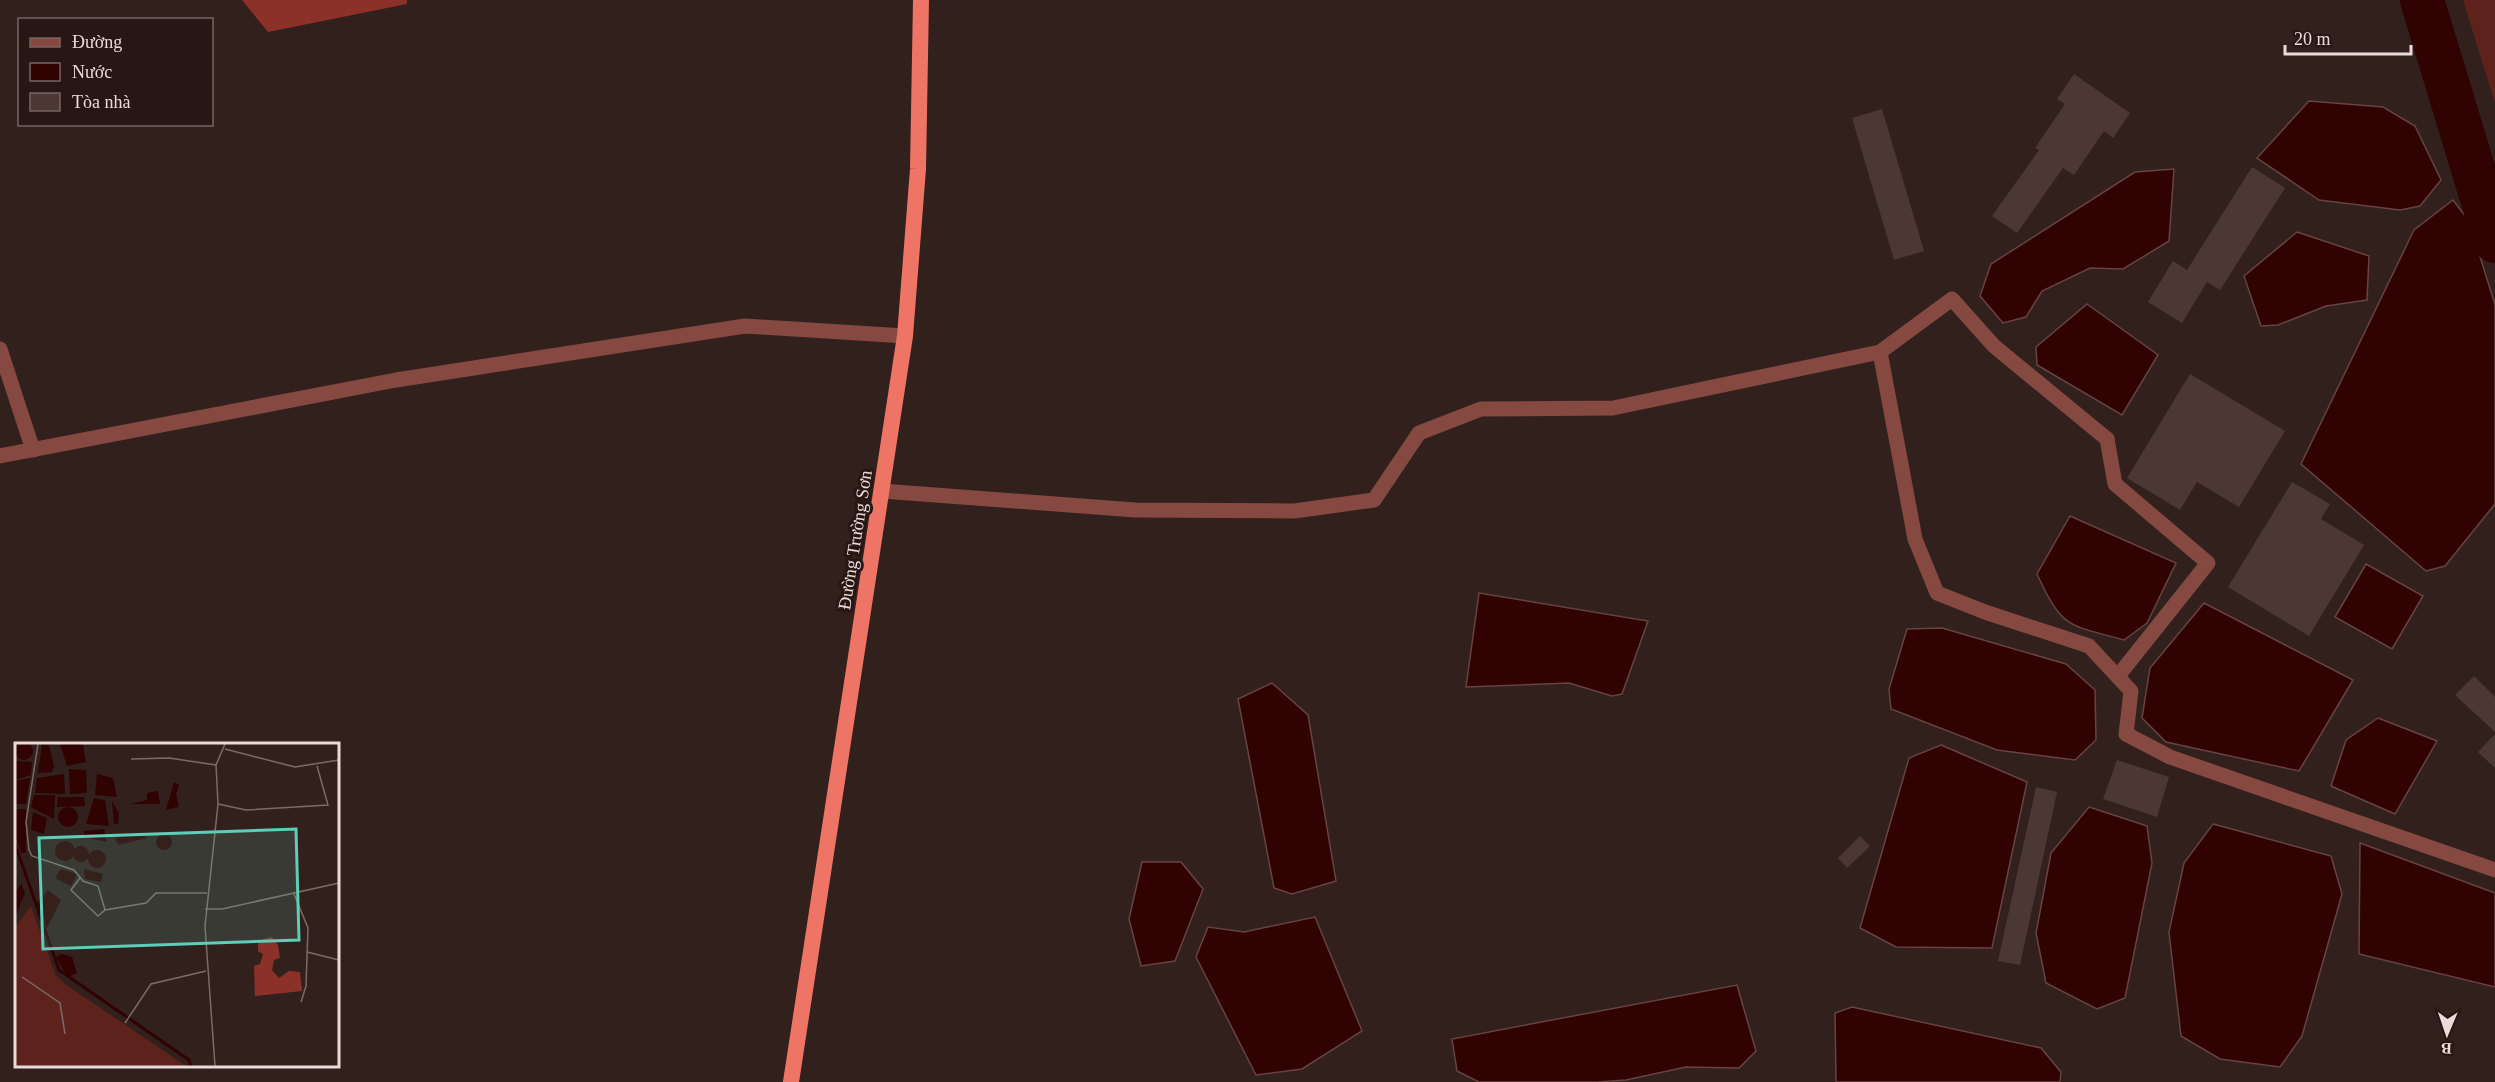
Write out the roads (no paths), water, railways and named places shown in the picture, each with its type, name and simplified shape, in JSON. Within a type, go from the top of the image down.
[{"type":"highway","name":"Đường Trường Sơn","points":[[791,1082],[905,336],[918,169],[921,0]]},
{"type":"street","points":[[882,492],[1135,510],[1294,511],[1374,500],[1419,434],[1481,409],[1613,408],[1880,352],[1952,299],[1994,346],[2107,439],[2115,484],[2208,563],[2118,676]]},
{"type":"street","points":[[0,456],[396,380],[745,326],[905,336]]},
{"type":"street","points":[[0,349],[33,450]]},
{"type":"street","points":[[1880,352],[1915,539],[1937,593],[2089,646],[2131,691],[2126,734],[2170,757],[2495,870]]},
{"type":"water","points":[[2309,101],[2383,107],[2415,126],[2441,180],[2420,206],[2400,210],[2319,200],[2257,158]]},
{"type":"water","points":[[2174,169],[2169,241],[2123,269],[2090,268],[2042,291],[2026,317],[2003,323],[1980,296],[1991,264],[2135,172]]},
{"type":"water","points":[[2453,200],[2469,221],[2495,305],[2495,504],[2445,566],[2426,571],[2301,464],[2414,230]]},
{"type":"water","points":[[2297,232],[2369,256],[2367,300],[2326,306],[2278,325],[2261,326],[2244,276]]},
{"type":"water","points":[[2087,304],[2158,355],[2122,415],[2037,365],[2036,347]]},
{"type":"water","points":[[2070,516],[2176,563],[2147,623],[2124,640],[2090,631],[2069,622],[2054,606],[2037,574]]},
{"type":"water","points":[[2366,564],[2423,596],[2392,649],[2335,617]]},
{"type":"water","points":[[1479,593],[1648,621],[1622,694],[1612,696],[1569,683],[1466,687]]},
{"type":"water","points":[[2204,603],[2353,680],[2299,771],[2166,742],[2142,718],[2150,668]]},
{"type":"water","points":[[1942,628],[2066,664],[2095,690],[2096,740],[2075,760],[1997,750],[1891,709],[1889,689],[1907,629]]},
{"type":"water","points":[[1272,683],[1308,715],[1336,881],[1292,894],[1274,888],[1238,699]]},
{"type":"water","points":[[2378,718],[2437,741],[2395,814],[2331,786],[2346,740]]},
{"type":"water","points":[[1941,745],[2027,782],[1992,948],[1896,947],[1860,928],[1909,758]]},
{"type":"water","points":[[2089,807],[2147,826],[2152,863],[2125,998],[2097,1009],[2046,983],[2036,933],[2051,853]]},
{"type":"water","points":[[2213,824],[2331,856],[2342,894],[2302,1036],[2280,1067],[2220,1059],[2181,1036],[2169,932],[2184,863]]},
{"type":"water","points":[[2360,843],[2495,893],[2495,987],[2359,954]]},
{"type":"water","points":[[1142,862],[1181,862],[1203,889],[1175,961],[1141,966],[1129,919]]},
{"type":"water","points":[[1315,917],[1362,1031],[1302,1069],[1256,1075],[1196,957],[1208,927],[1244,932]]},
{"type":"water","points":[[1737,985],[1756,1051],[1739,1068],[1686,1067],[1626,1080],[1598,1082],[1479,1082],[1457,1071],[1452,1039]]},
{"type":"water","points":[[1852,1007],[2041,1048],[2061,1072],[2060,1082],[1836,1082],[1835,1013]]},
{"type":"waterway","points":[[2422,0],[2495,241]]}]
